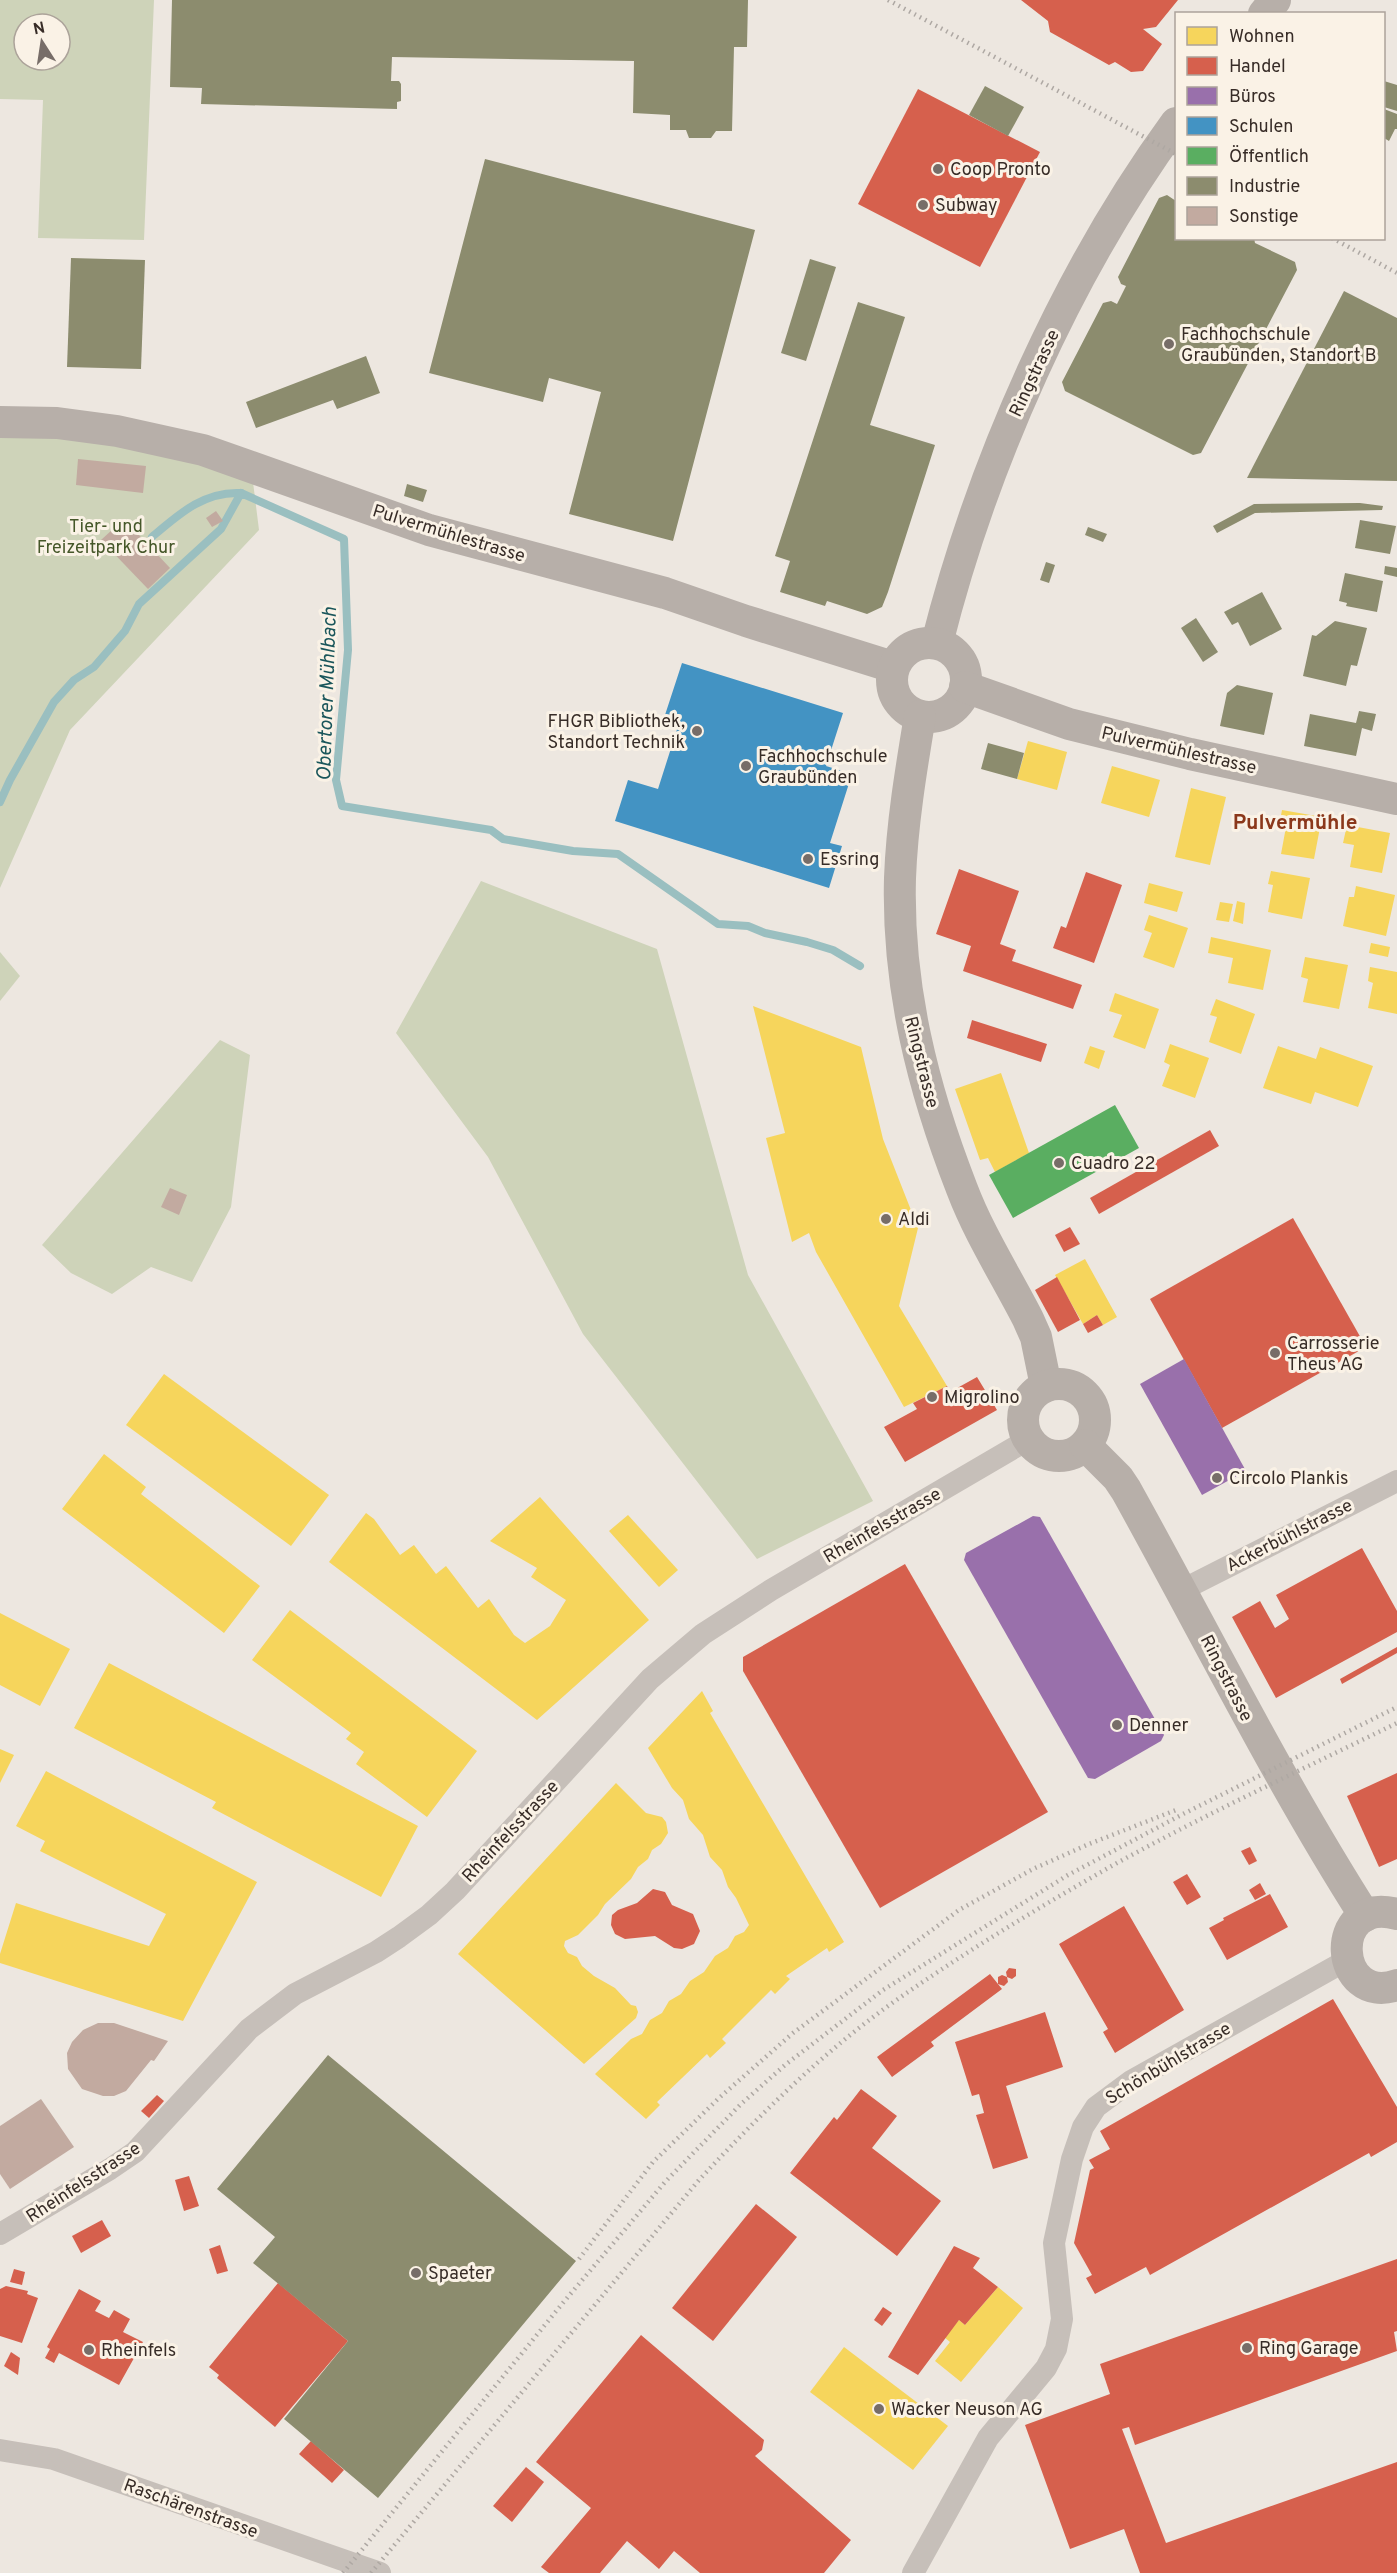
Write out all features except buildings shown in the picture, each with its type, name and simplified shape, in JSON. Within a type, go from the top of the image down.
[{"type":"main road","points":[[1266,12],[1275,0]]},
{"type":"main road","name":"Ringstrasse","points":[[937,643],[973,526],[1021,399],[1098,244],[1175,124]]},
{"type":"main road","name":"Pulvermühlestrasse","points":[[0,422],[57,423],[117,431],[203,450],[429,530],[664,593],[893,667]]},
{"type":"main road","points":[[937,643],[956,655],[966,675],[965,687],[956,704],[949,711],[940,715],[920,716],[908,711],[899,703],[893,692],[893,667],[906,650],[916,645],[937,643]]},
{"type":"main road","name":"Pulvermühlestrasse","points":[[965,687],[1069,724],[1190,754],[1397,799]]},
{"type":"main road","name":"Ringstrasse","points":[[920,716],[907,793],[900,878],[902,947],[914,1041],[927,1093],[961,1187],[1036,1337],[1046,1386]]},
{"type":"main road","points":[[1067,1384],[1086,1395],[1092,1404],[1095,1426],[1085,1445],[1066,1455],[1055,1455],[1036,1447],[1029,1439],[1023,1419],[1025,1408],[1037,1391],[1046,1386],[1067,1384]]},
{"type":"main road","name":"Ringstrasse","points":[[1085,1445],[1113,1473],[1126,1490],[1182,1590],[1251,1724],[1365,1916]]},
{"type":"main road","points":[[1397,1914],[1381,1911],[1365,1916],[1352,1927],[1346,1943],[1347,1960],[1356,1976],[1364,1982],[1383,1988],[1397,1984]]},
{"type":"street","name":"Rheinfelsstrasse","points":[[0,2234],[135,2152],[249,2029],[269,2013],[295,1994],[376,1952],[429,1915],[455,1891],[650,1679],[703,1634],[771,1590],[1029,1439]]},
{"type":"street","name":"Ackerbühlstrasse","points":[[1182,1590],[1397,1481]]},
{"type":"street","name":"Schönbühlstrasse","points":[[913,2573],[988,2438],[1046,2368],[1059,2342],[1062,2319],[1054,2253],[1056,2228],[1078,2139],[1092,2112],[1104,2099],[1131,2081],[1347,1960]]},
{"type":"street","name":"Raschärenstrasse","points":[[0,2450],[54,2459],[380,2573]]},
{"type":"green space","points":[[0,0],[154,0],[144,240],[38,238],[43,100],[0,99]]},
{"type":"green space","name":"Tier- und Freizeitpark Chur","points":[[0,422],[251,466],[259,530],[70,730],[0,888]]},
{"type":"green space","points":[[481,881],[657,949],[748,1275],[873,1501],[757,1559],[583,1334],[488,1157],[396,1033]]},
{"type":"green space","points":[[0,952],[20,976],[0,1001]]},
{"type":"green space","points":[[220,1040],[250,1055],[231,1207],[192,1282],[151,1267],[112,1294],[71,1273],[42,1245]]},
{"type":"waterway","points":[[152,537],[182,512],[204,500],[228,493],[241,493]]},
{"type":"waterway","name":"Obertorer Mühlbach","points":[[0,802],[54,702],[74,680],[94,667],[125,631],[139,604],[221,529],[241,493],[344,539],[348,650],[336,780],[342,806],[491,830],[503,839],[573,851],[618,854],[718,924],[748,926],[765,933],[807,942],[833,950],[860,966]]},
{"type":"railway","points":[[888,0],[1175,153]]},
{"type":"railway","points":[[1336,240],[1397,273]]},
{"type":"railway","points":[[343,2573],[562,2304],[665,2182],[741,2104],[785,2065],[883,1990],[1068,1875],[1183,1814],[1397,1707]]},
{"type":"railway","points":[[371,2573],[699,2180],[798,2080],[851,2034],[959,1958],[1090,1878],[1186,1826],[1397,1723]]},
{"type":"railway","points":[[579,2259],[653,2162],[719,2098],[793,2033],[959,1910],[1033,1869],[1176,1810]]},
{"type":"place","name":"Coop Pronto","points":[[938,169]]},
{"type":"place","name":"Subway","points":[[923,205]]},
{"type":"place","name":"Fachhochschule Graubünden, Standort B","points":[[1169,344]]},
{"type":"place","name":"FHGR Bibliothek, Standort Technik","points":[[697,731]]},
{"type":"place","name":"Fachhochschule Graubünden","points":[[746,766]]},
{"type":"place","name":"Essring","points":[[808,859]]},
{"type":"place","name":"Cuadro 22","points":[[1059,1163]]},
{"type":"place","name":"Aldi","points":[[886,1219]]},
{"type":"place","name":"Carrosserie Theus AG","points":[[1275,1353]]},
{"type":"place","name":"Migrolino","points":[[932,1397]]},
{"type":"place","name":"Circolo Plankis","points":[[1217,1478]]},
{"type":"place","name":"Denner","points":[[1117,1725]]},
{"type":"place","name":"Spaeter","points":[[416,2273]]},
{"type":"place","name":"Ring Garage","points":[[1247,2348]]},
{"type":"place","name":"Rheinfels","points":[[89,2350]]},
{"type":"place","name":"Wacker Neuson AG","points":[[879,2409]]},
{"type":"district","name":"Pulvermühle","points":[[1295,822]]}]
